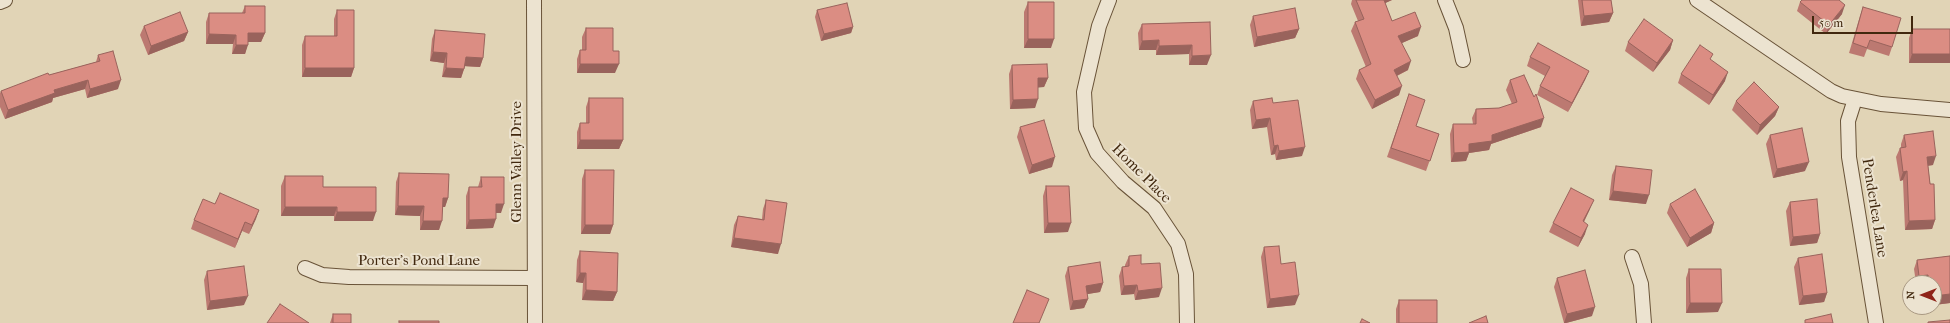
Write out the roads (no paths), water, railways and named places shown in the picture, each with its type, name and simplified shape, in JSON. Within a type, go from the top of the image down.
[{"type":"street","points":[[0,2],[5,0]]},
{"type":"street","name":"Glenn Valley Drive","points":[[534,0],[535,323]]},
{"type":"street","name":"Home Place","points":[[1109,0],[1099,26],[1084,92],[1086,128],[1097,153],[1123,182],[1154,208],[1178,244],[1186,274],[1187,323]]},
{"type":"street","points":[[1445,0],[1456,28],[1463,60]]},
{"type":"street","points":[[1697,0],[1831,91],[1855,99],[1881,104],[1950,110]]},
{"type":"street","name":"Penderlea Lane","points":[[1855,99],[1848,121],[1849,157],[1876,323]]},
{"type":"street","points":[[1632,257],[1640,284],[1644,323]]},
{"type":"street","name":"Porter's Pond Lane","points":[[305,268],[322,275],[349,277],[534,278]]}]
